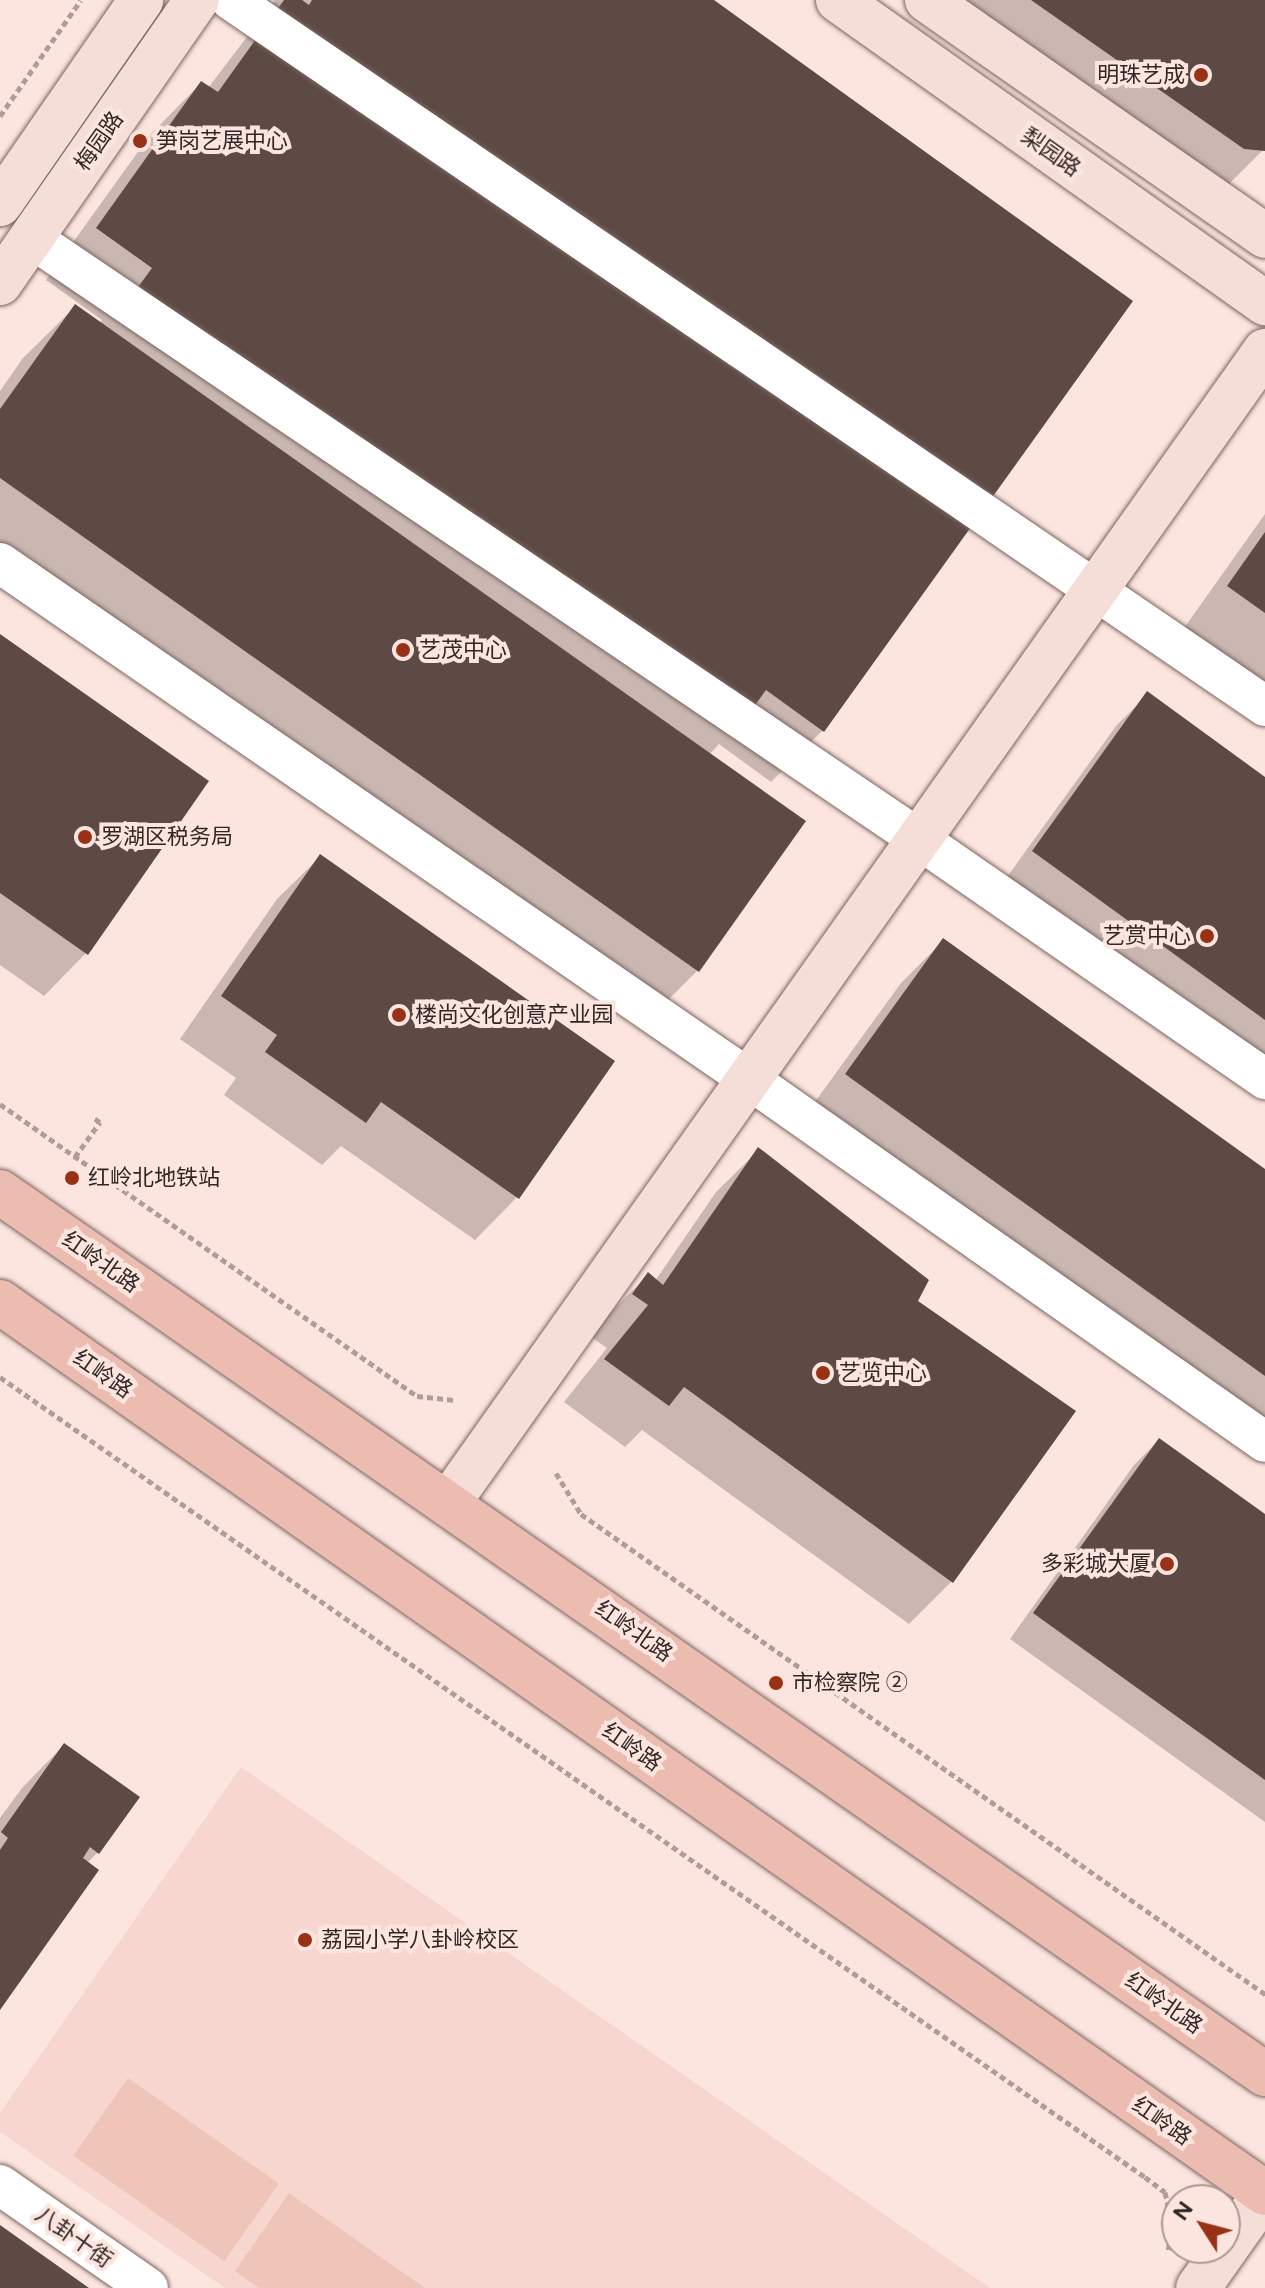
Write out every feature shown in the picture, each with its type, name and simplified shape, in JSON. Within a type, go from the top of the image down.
[{"type":"main road","name":"红岭北路","points":[[0,1192],[449,1502],[1265,2074]]},
{"type":"main road","name":"红岭路","points":[[0,1302],[1265,2193]]},
{"type":"street","name":"梅园路","points":[[0,204],[141,0]]},
{"type":"street","name":"梅园路","points":[[0,283],[197,0]]},
{"type":"street","points":[[231,0],[1265,706]]},
{"type":"street","name":"梨园路","points":[[838,0],[1265,303]]},
{"type":"street","points":[[927,0],[1265,236]]},
{"type":"street","points":[[31,238],[920,840],[1265,1079]]},
{"type":"street","points":[[449,1502],[1265,351]]},
{"type":"street","points":[[0,563],[750,1080],[1265,1442]]},
{"type":"street","name":"八卦十街","points":[[0,2185],[148,2288]]},
{"type":"street","points":[[1198,2288],[1265,2193]]},
{"type":"path","points":[[0,116],[81,0]]},
{"type":"path","points":[[0,1104],[417,1396],[454,1400]]},
{"type":"path","points":[[75,1157],[100,1122],[92,1117]]},
{"type":"path","points":[[0,1377],[1161,2189]]},
{"type":"path","points":[[556,1473],[581,1514],[1265,1994]]},
{"type":"shaded area","name":"荔园小学八卦岭校区","points":[[241,1767],[990,2288],[225,2288],[0,2132],[0,2113]]},
{"type":"shaded area","points":[[128,2078],[279,2184],[224,2261],[74,2156]]},
{"type":"shaded area","points":[[289,2193],[425,2288],[259,2288],[235,2271]]},
{"type":"building","points":[[284,0],[302,0],[309,5],[312,0],[714,0],[1133,301],[824,732],[766,690],[740,726],[130,298],[152,268],[96,228],[201,81],[218,92]]},
{"type":"building","name":"明珠艺成","points":[[1031,0],[1265,0],[1265,151],[1244,149]]},
{"type":"building","name":"艺茂中心","points":[[75,304],[806,821],[699,972],[0,478],[0,409]]},
{"type":"building","points":[[1265,532],[1265,613],[1227,586]]},
{"type":"building","name":"罗湖区税务局","points":[[0,634],[209,781],[88,955],[0,893]]},
{"type":"building","name":"艺赏中心","points":[[1147,691],[1265,777],[1265,1020],[1032,851]]},
{"type":"building","name":"楼尚文化创意产业园","points":[[320,854],[615,1061],[519,1199],[381,1102],[366,1123],[265,1052],[277,1035],[221,996]]},
{"type":"building","points":[[943,938],[1265,1169],[1265,1376],[845,1074]]},
{"type":"building","name":"艺览中心","points":[[758,1147],[929,1280],[918,1301],[1076,1411],[953,1583],[684,1387],[669,1406],[604,1359],[648,1305],[632,1294],[648,1272],[663,1285]]},
{"type":"building","name":"多彩城大厦","points":[[1159,1438],[1265,1514],[1265,1780],[1033,1613]]},
{"type":"building","points":[[64,1743],[140,1797],[99,1854],[90,1847],[83,1858],[99,1870],[0,2010],[0,1850],[8,1838],[1,1832]]},
{"type":"building","points":[[0,2225],[89,2288],[0,2288]]},
{"type":"place","name":"明珠艺成","points":[[1201,75]]},
{"type":"place","name":"笋岗艺展中心","points":[[140,141]]},
{"type":"place","name":"艺茂中心","points":[[403,650]]},
{"type":"place","name":"罗湖区税务局","points":[[85,837]]},
{"type":"place","name":"艺赏中心","points":[[1207,936]]},
{"type":"place","name":"楼尚文化创意产业园","points":[[399,1015]]},
{"type":"place","name":"红岭北地铁站","points":[[72,1178]]},
{"type":"place","name":"艺览中心","points":[[823,1373]]},
{"type":"place","name":"多彩城大厦","points":[[1167,1564]]},
{"type":"place","name":"市检察院 ②","points":[[776,1683]]},
{"type":"place","name":"荔园小学八卦岭校区","points":[[305,1940]]}]
